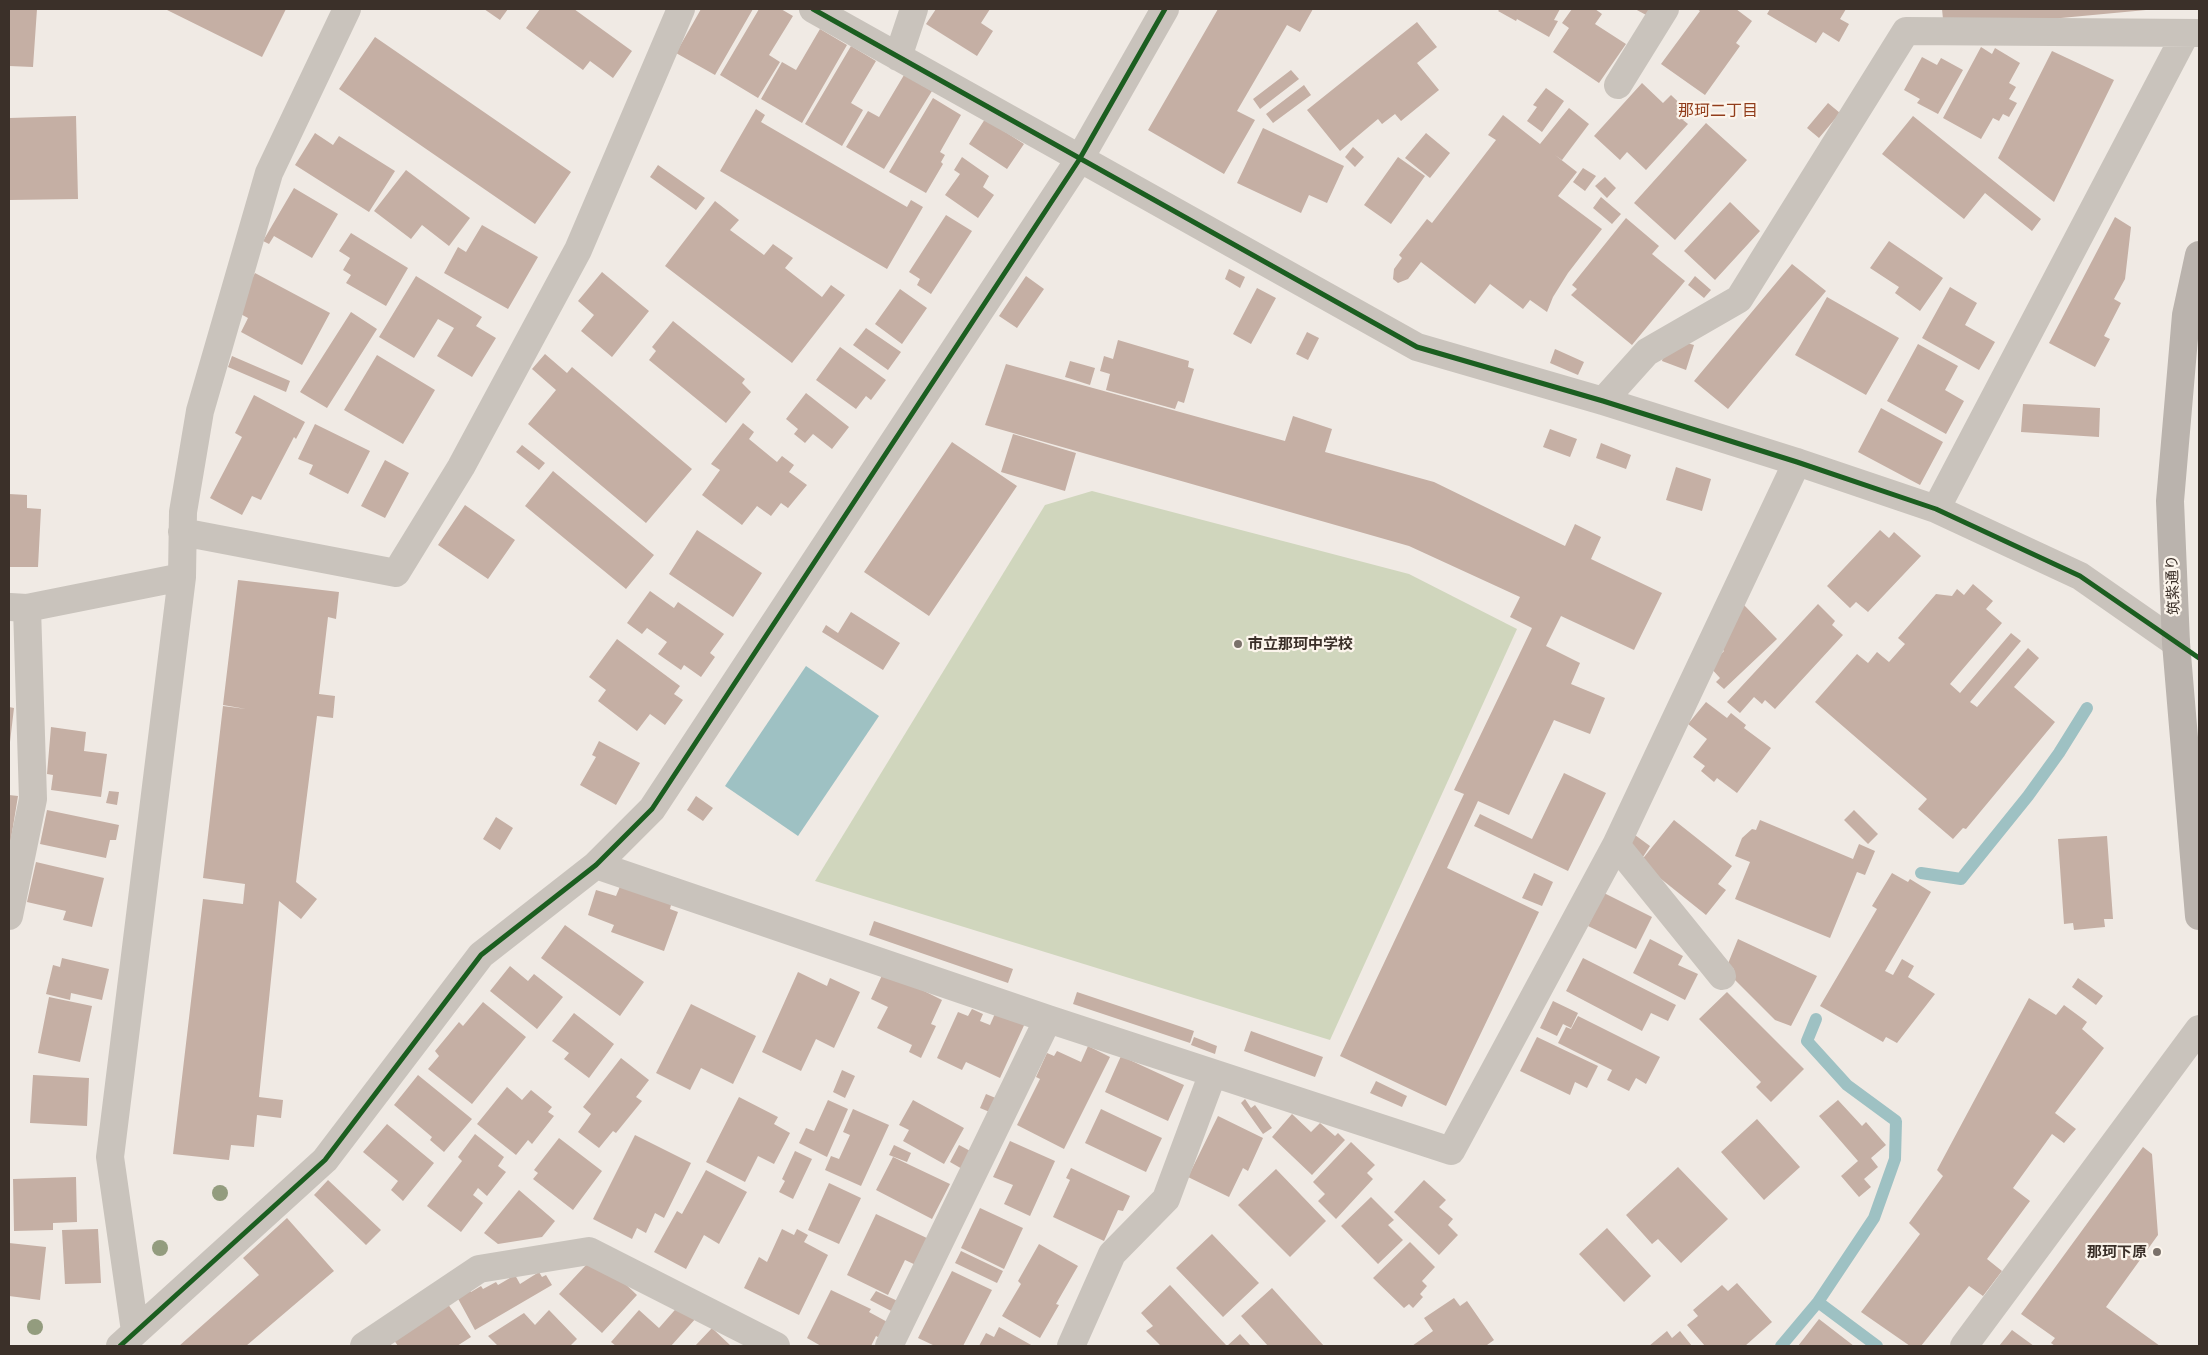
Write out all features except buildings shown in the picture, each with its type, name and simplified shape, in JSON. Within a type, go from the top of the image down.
[{"type":"street","points":[[128,1339],[110,1157],[182,577],[183,512],[200,411],[269,173],[347,9]]},
{"type":"street","points":[[182,532],[396,573],[461,467],[578,250],[681,9]]},
{"type":"street","points":[[813,9],[1417,347],[1603,401],[1797,462],[1936,509],[2080,576],[2199,658]]},
{"type":"street","points":[[898,57],[914,9]]},
{"type":"street","points":[[128,1339],[325,1160],[481,954],[596,865],[652,809],[1080,160],[1165,9]]},
{"type":"street","points":[[1618,85],[1665,9]]},
{"type":"street","points":[[1603,401],[1647,352],[1739,299],[1906,31],[2193,33],[1936,509]]},
{"type":"street","name":"筑紫通り","points":[[2199,255],[2186,315],[2170,501],[2176,643],[2199,916]]},
{"type":"street","points":[[596,865],[1048,1019],[1451,1151],[1616,845],[1797,462]]},
{"type":"street","points":[[9,916],[33,799],[18,607],[182,577]]},
{"type":"street","points":[[1616,845],[1722,976]]},
{"type":"street","points":[[889,1346],[1048,1019]]},
{"type":"street","points":[[1964,1346],[2199,1029]]},
{"type":"street","points":[[1071,1346],[1112,1254],[1166,1199],[1213,1073]]},
{"type":"street","points":[[364,1346],[479,1269],[589,1251],[776,1346]]},
{"type":"green space","points":[[1092,491],[1409,574],[1517,629],[1330,1040],[815,881],[1045,505]]},
{"type":"water","points":[[806,666],[879,716],[798,836],[725,786]]},
{"type":"waterway","points":[[1921,873],[1961,879],[2028,796],[2059,753],[2087,708]]},
{"type":"waterway","points":[[1781,1346],[1818,1302],[1874,1218],[1895,1159],[1896,1121],[1847,1085],[1807,1041],[1816,1019]]},
{"type":"waterway","points":[[1818,1302],[1877,1346]]},
{"type":"cycle path","points":[[813,9],[1417,347],[1603,401],[1797,462],[1936,509],[2080,576],[2199,658]]},
{"type":"cycle path","points":[[120,1346],[325,1160],[481,955],[596,865],[652,809],[1079,160],[1165,9]]},
{"type":"place","name":"市立那珂中学校","points":[[1238,644]]},
{"type":"place","name":"那珂下原","points":[[2157,1252]]},
{"type":"district","name":"那珂二丁目","points":[[1718,111]]}]
